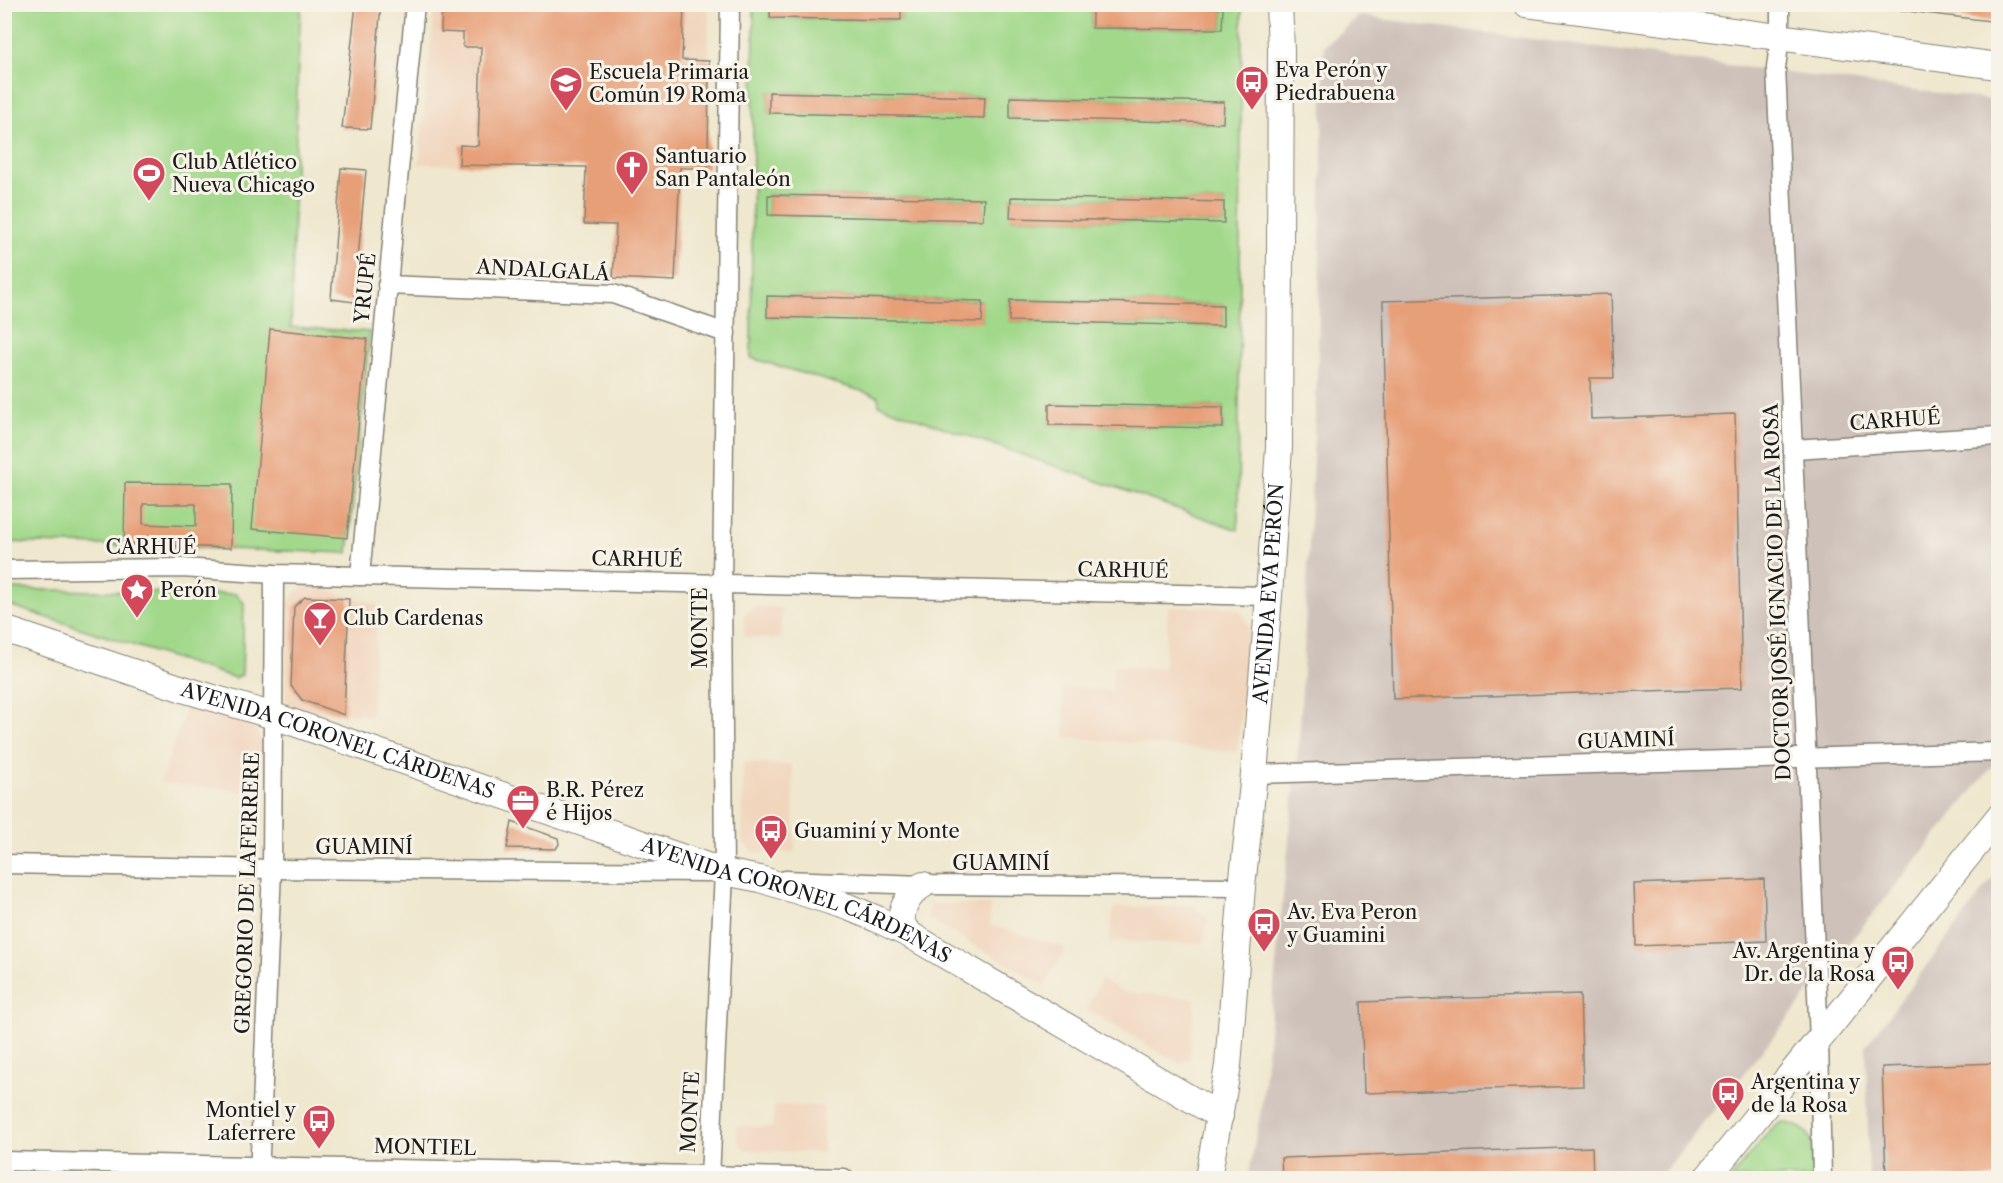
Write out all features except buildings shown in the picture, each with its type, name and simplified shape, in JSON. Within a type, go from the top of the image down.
[{"type":"street","name":"YRUPÉ","points":[[360,576],[415,4]]},
{"type":"street","name":"MONTE","points":[[710,1177],[724,872],[722,584],[730,4]]},
{"type":"street","name":"AVENIDA EVA PERÓN","points":[[1208,1179],[1228,1066],[1269,596],[1279,447],[1280,4]]},
{"type":"street","points":[[1527,4],[1998,66]]},
{"type":"street","name":"DOCTOR JOSÉ IGNACIO DE LA ROSA","points":[[1780,4],[1780,37],[1776,68],[1819,1040],[1822,1179]]},
{"type":"street","name":"ANDALGALÁ","points":[[387,285],[614,294],[726,333]]},
{"type":"street","name":"CARHUÉ","points":[[1794,449],[1998,436]]},
{"type":"street","name":"CARHUÉ","points":[[4,570],[182,568],[274,574],[1269,596]]},
{"type":"street","name":"GREGORIO DE LAFERRERE","points":[[259,1172],[272,869],[274,574]]},
{"type":"street","name":"AVENIDA CORONEL CÁRDENAS","points":[[4,629],[274,716],[724,872],[760,879],[848,907],[912,936],[1220,1116]]},
{"type":"street","name":"GUAMINÍ","points":[[1254,774],[1998,752]]},
{"type":"street","points":[[1707,1179],[1998,818]]},
{"type":"street","name":"GUAMINÍ","points":[[4,864],[272,869],[724,872]]},
{"type":"street","name":"GUAMINÍ","points":[[760,879],[923,885],[1242,887]]},
{"type":"street","points":[[912,936],[904,929],[902,915],[915,889],[923,885]]},
{"type":"street","name":"MONTIEL","points":[[4,1161],[259,1172],[844,1179]]},
{"type":"shaded area","name":"Escuela Primaria Común 19 Roma","points":[[435,5],[709,5],[708,168],[419,164]]},
{"type":"shaded area","points":[[1359,16],[1998,101],[1998,759],[1659,1178],[1248,1178],[1261,1110],[1300,732],[1318,354],[1324,46]]},
{"type":"shaded area","points":[[310,585],[378,605],[371,715],[294,709],[285,701],[288,604],[297,591]]},
{"type":"shaded area","points":[[755,606],[782,608],[780,639],[744,637],[744,615]]},
{"type":"shaded area","points":[[1168,607],[1229,607],[1238,610],[1249,626],[1250,635],[1237,752],[1065,737],[1063,687],[1111,691],[1114,666],[1164,669]]},
{"type":"shaded area","points":[[187,704],[250,725],[255,729],[263,745],[262,793],[161,783]]},
{"type":"shaded area","points":[[743,763],[792,765],[795,852],[754,853],[742,841]]},
{"type":"shaded area","points":[[1998,871],[1998,1178],[1869,1178],[1866,1046]]},
{"type":"shaded area","points":[[929,904],[990,905],[990,925],[1066,948],[1045,985],[928,919]]},
{"type":"shaded area","points":[[1194,906],[1207,918],[1204,944],[1109,941],[1114,907]]},
{"type":"shaded area","points":[[1101,980],[1124,992],[1195,999],[1189,1058],[1179,1063],[1086,1009]]},
{"type":"shaded area","points":[[774,1105],[823,1106],[823,1153],[745,1150],[738,1141],[736,1126],[773,1127]]},
{"type":"green space","points":[[901,4],[1242,5],[1238,530],[879,405],[878,396],[751,358],[754,5],[770,5],[770,18],[901,20]],"holes":[[[1092,7],[1223,9],[1222,29],[1092,28]],[[769,92],[984,97],[984,117],[769,113]],[[1010,97],[1223,102],[1223,123],[1010,118]],[[768,195],[983,199],[983,220],[768,215]],[[1011,197],[1224,202],[1224,223],[1011,218]],[[767,296],[982,301],[982,321],[767,317]],[[1010,300],[1223,305],[1223,326],[1010,321]],[[1050,404],[1223,407],[1223,428],[1049,425]]]},
{"type":"green space","name":"Club Atlético Nueva Chicago","points":[[5,5],[301,6],[291,327],[370,332],[348,553],[5,542]]},
{"type":"green space","points":[[5,589],[236,594],[244,603],[242,675],[235,678],[5,604]]},
{"type":"green space","points":[[1782,1122],[1794,1125],[1808,1134],[1813,1149],[1813,1178],[1731,1178],[1770,1130]]},
{"type":"place","name":"Eva Perón y Piedrabuena","points":[[1252,111]]},
{"type":"place","name":"Escuela Primaria Común 19 Roma","points":[[566,112]]},
{"type":"place","name":"Santuario San Pantaleón","points":[[632,196]]},
{"type":"place","name":"Club Atlético Nueva Chicago","points":[[149,202]]},
{"type":"place","name":"Perón","points":[[137,619]]},
{"type":"place","name":"Club Cardenas","points":[[320,647]]},
{"type":"place","name":"B.R. Pérez é Hijos","points":[[523,830]]},
{"type":"place","name":"Guaminí y Monte","points":[[771,860]]},
{"type":"place","name":"Av. Eva Peron y Guamini","points":[[1264,953]]},
{"type":"place","name":"Av. Argentina y Dr. de la Rosa","points":[[1898,991]]},
{"type":"place","name":"Argentina y de la Rosa","points":[[1728,1122]]},
{"type":"place","name":"Montiel y Laferrere","points":[[319,1150]]}]
